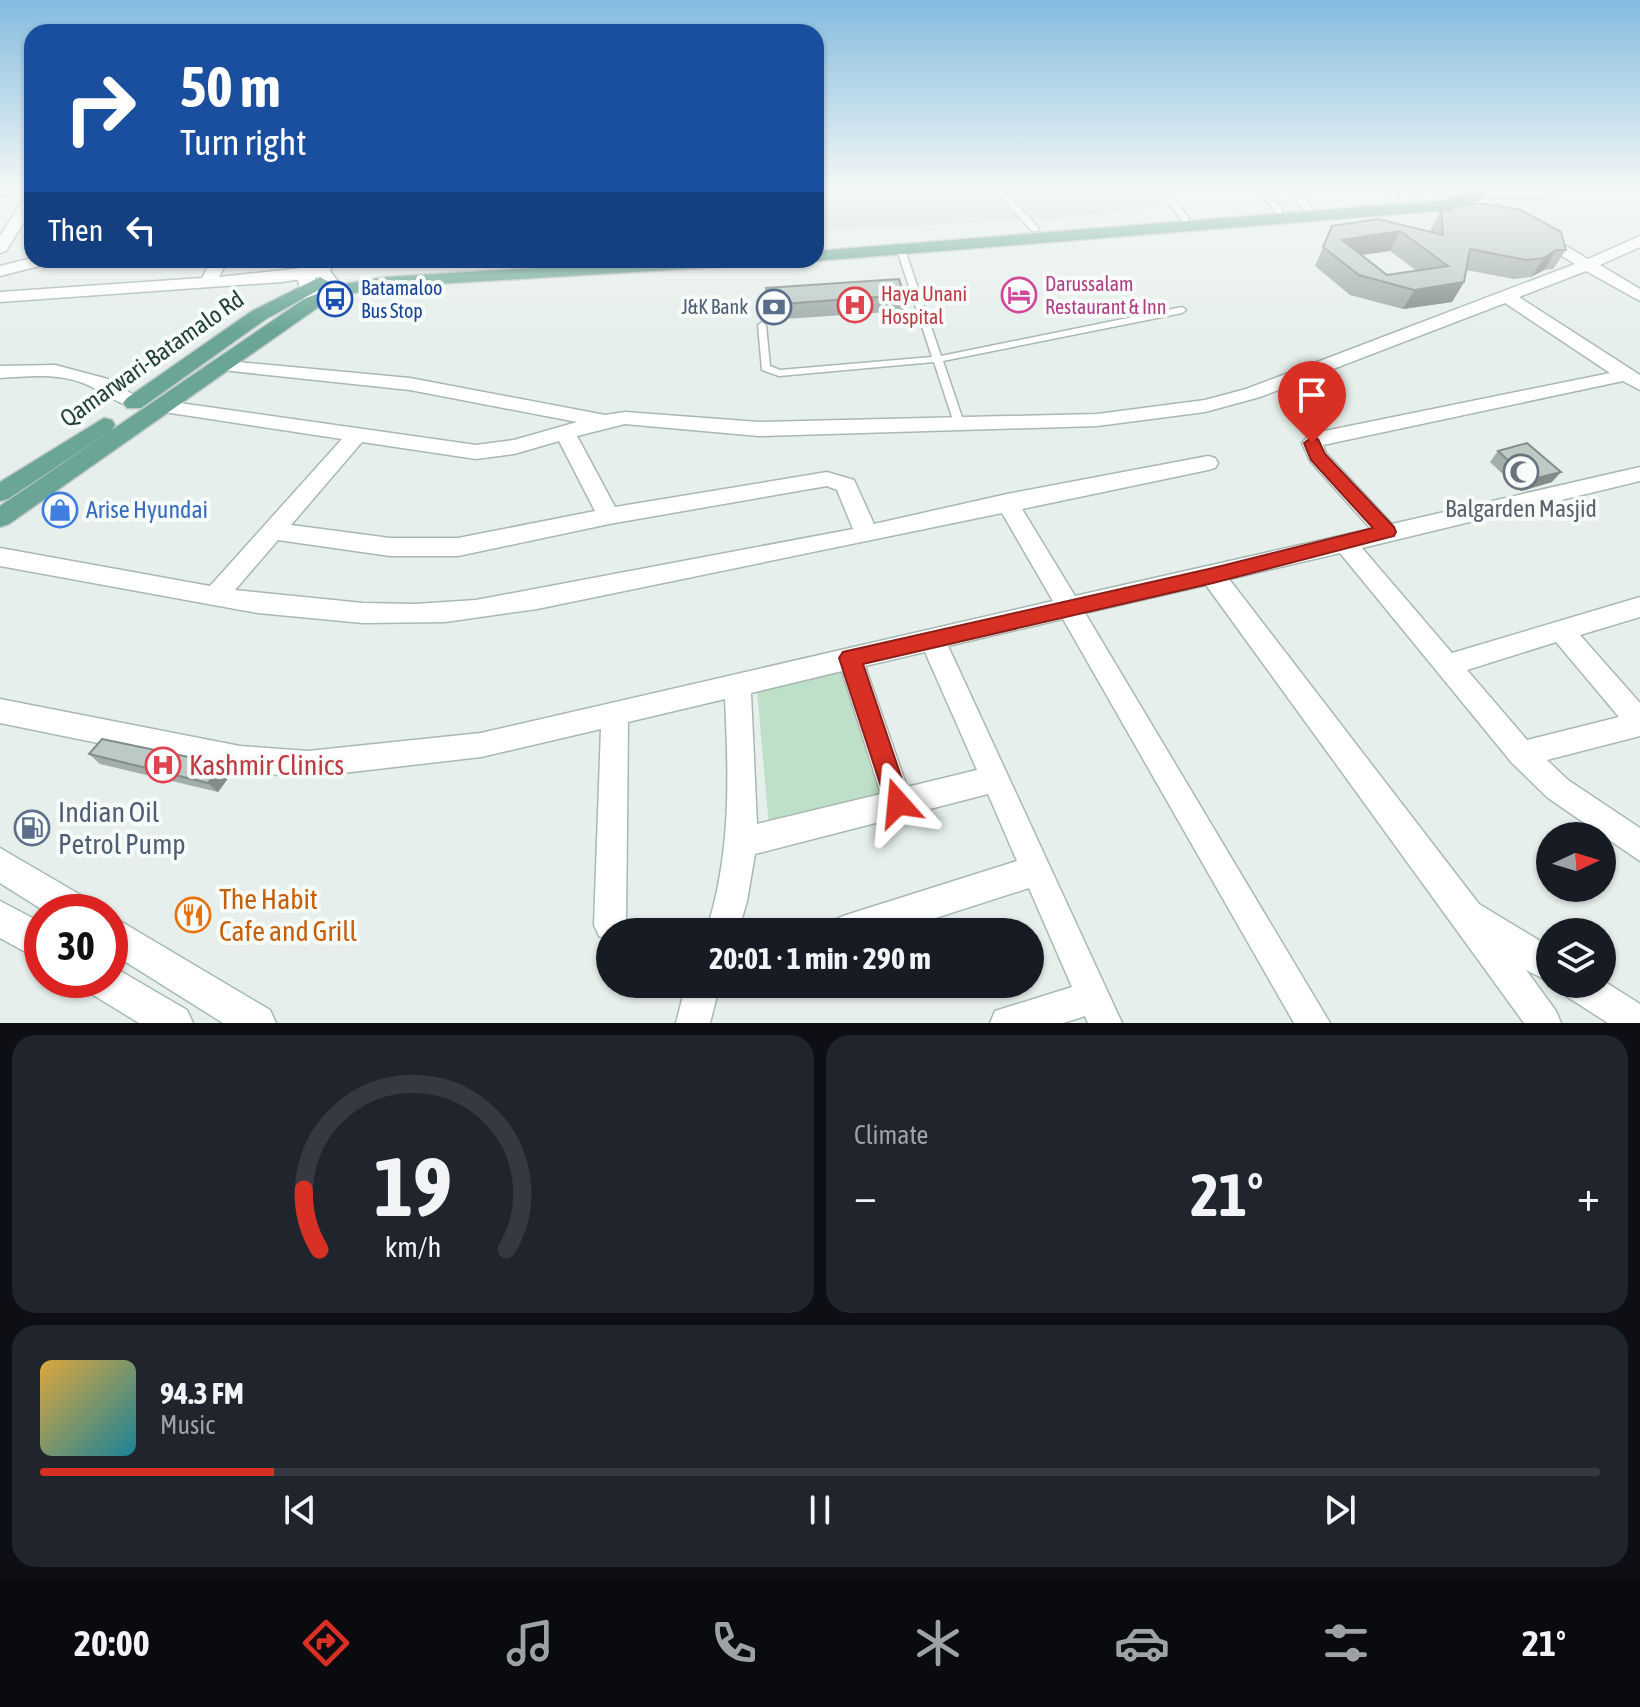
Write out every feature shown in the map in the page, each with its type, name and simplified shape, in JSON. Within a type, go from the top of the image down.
[{"type":"main road","points":[[824,244],[929,237]]},
{"type":"main road","points":[[824,255],[1062,237]]},
{"type":"main road","name":"Qamarwari-Batamalo Rd","points":[[146,404],[259,315],[319,278],[390,268]]},
{"type":"main road","name":"Qamarwari-Batamalo Rd","points":[[0,493],[146,404],[220,365],[319,278],[386,282],[618,268]]},
{"type":"main road","points":[[0,518],[146,404]]},
{"type":"main road","points":[[0,864],[48,894]]},
{"type":"main road","points":[[0,918],[24,932]]},
{"type":"main road","points":[[128,943],[257,1023]]},
{"type":"main road","points":[[128,995],[174,1023]]},
{"type":"street","points":[[1546,237],[1640,296]]},
{"type":"street","points":[[0,372],[53,371],[87,375],[146,404],[355,437],[476,452],[512,448],[604,421],[647,418],[759,429],[1097,420],[1205,406],[1253,393],[1590,264],[1640,241]]},
{"type":"street","points":[[0,271],[24,265]]},
{"type":"street","points":[[208,281],[215,268]]},
{"type":"street","points":[[0,297],[208,281],[319,278]]},
{"type":"street","points":[[1505,295],[1633,379]]},
{"type":"street","points":[[220,365],[410,384],[604,421]]},
{"type":"street","points":[[1387,532],[1317,456],[1312,443],[1317,439],[1633,379]]},
{"type":"street","points":[[565,433],[609,516]]},
{"type":"street","points":[[217,595],[355,437]]},
{"type":"street","points":[[0,557],[275,604],[370,612],[457,612],[867,535],[1007,502],[1208,463]]},
{"type":"street","points":[[0,711],[240,759],[308,764],[481,745],[1640,474]]},
{"type":"street","points":[[274,531],[426,549],[495,541],[609,516],[827,479],[846,485],[867,535]]},
{"type":"street","points":[[1007,502],[1313,1023]]},
{"type":"street","points":[[1344,542],[1522,754],[1558,789],[1640,846]]},
{"type":"street","points":[[1213,576],[1465,912],[1544,1023]]},
{"type":"street","points":[[1447,665],[1640,607]]},
{"type":"street","points":[[1522,754],[1640,723],[1561,631]]},
{"type":"street","points":[[932,638],[1100,1010],[1007,1023]]},
{"type":"street","points":[[850,658],[898,803]]},
{"type":"street","points":[[726,918],[740,872],[744,842],[737,684]]},
{"type":"street","points":[[610,918],[615,714]]},
{"type":"street","points":[[744,842],[995,779]]},
{"type":"street","points":[[887,918],[1036,870]]},
{"type":"street","points":[[1465,912],[1536,957]]},
{"type":"street","points":[[693,1023],[699,998]]},
{"type":"street","points":[[1600,998],[1639,1023]]},
{"type":"lane","points":[[901,250],[959,423]]},
{"type":"lane","points":[[762,325],[765,368],[772,373],[849,369],[939,359],[1182,310]]},
{"type":"green space","points":[[850,658],[898,803],[770,836],[756,680]]},
{"type":"building","points":[[1327,237],[1363,237],[1342,240],[1387,275],[1448,266],[1408,237],[1562,237],[1566,250],[1556,250],[1544,258],[1526,260],[1470,249],[1464,282],[1414,290],[1359,275],[1323,247]]},
{"type":"building","points":[[899,279],[904,295],[768,305],[766,288]]},
{"type":"building","points":[[1527,443],[1561,472],[1529,480],[1498,451]]},
{"type":"building","points":[[102,739],[222,764],[208,783],[89,754]]},
{"type":"place","name":"Darussalam Restaurant & Inn","points":[[1019,295]]},
{"type":"place","name":"Batamaloo Bus Stop","points":[[335,299]]},
{"type":"place","name":"Haya Unani Hospital","points":[[855,305]]},
{"type":"place","name":"J&K Bank","points":[[774,307]]},
{"type":"place","name":"Balgarden Masjid","points":[[1521,472]]},
{"type":"place","name":"Arise Hyundai","points":[[60,510]]},
{"type":"place","name":"Kashmir Clinics","points":[[163,765]]},
{"type":"place","name":"Indian Oil Petrol Pump","points":[[32,828]]},
{"type":"place","name":"The Habit Cafe and Grill","points":[[193,915]]},
{"type":"route","points":[[898,803],[850,658],[1213,576],[1387,532],[1317,456],[1312,443]]}]
